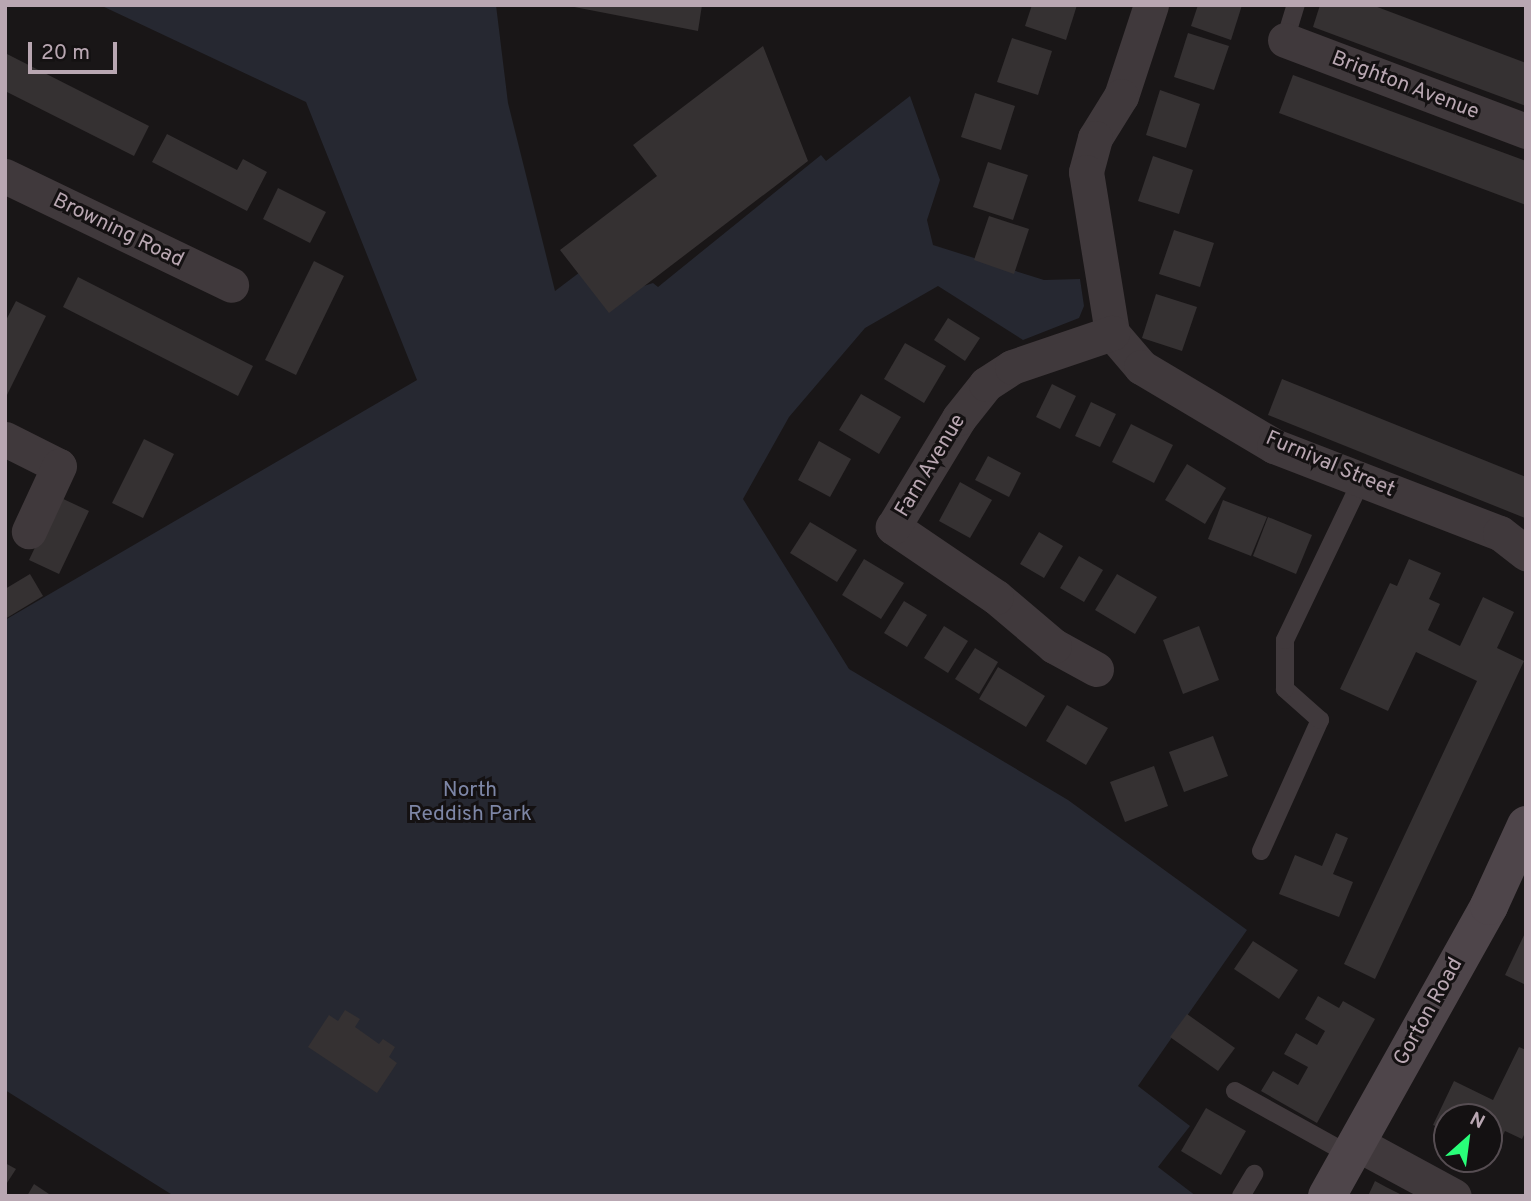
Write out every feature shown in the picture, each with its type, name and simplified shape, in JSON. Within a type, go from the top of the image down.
[{"type":"main road","name":"Gorton Road","points":[[1327,1196],[1489,906],[1526,825]]},
{"type":"street","points":[[1112,333],[1086,172],[1094,138],[1121,96],[1151,5]]},
{"type":"street","name":"Brighton Avenue","points":[[1285,40],[1526,131]]},
{"type":"street","name":"Browning Road","points":[[10,190],[231,285]]},
{"type":"street","name":"Furnival Street","points":[[1112,333],[1142,367],[1274,446],[1500,533],[1526,553]]},
{"type":"street","name":"Farn Avenue","points":[[1096,669],[1054,646],[996,597],[893,527],[959,418],[986,384],[1012,367],[1112,333]]},
{"type":"street","points":[[5,439],[60,466],[29,531]]},
{"type":"street","points":[[1353,1149],[1454,1196]]},
{"type":"lane","points":[[1285,40],[1296,5]]},
{"type":"lane","points":[[1261,852],[1320,720],[1285,689],[1285,640],[1362,479]]},
{"type":"lane","points":[[1235,1091],[1353,1149]]},
{"type":"lane","points":[[1241,1196],[1254,1174]]},
{"type":"green space","name":"North Reddish Park","points":[[100,5],[496,5],[508,103],[555,291],[600,257],[625,292],[653,283],[658,287],[821,155],[826,161],[910,96],[940,180],[927,220],[933,245],[1044,280],[1080,279],[1084,306],[1079,318],[1023,340],[938,286],[865,328],[789,417],[743,499],[849,669],[1068,800],[1247,930],[1138,1086],[1190,1126],[1158,1167],[1196,1196],[174,1196],[5,1090],[5,620],[417,380],[306,102]]},
{"type":"building","points":[[564,5],[702,5],[698,31]]},
{"type":"building","points":[[1032,5],[1077,5],[1066,40],[1025,26]]},
{"type":"building","points":[[1198,5],[1242,5],[1231,40],[1191,26]]},
{"type":"building","points":[[1320,5],[1372,5],[1526,63],[1526,106],[1313,27]]},
{"type":"building","points":[[1188,33],[1229,46],[1214,90],[1174,77]]},
{"type":"building","points":[[1012,38],[1052,51],[1038,95],[997,82]]},
{"type":"building","points":[[763,46],[808,161],[609,313],[560,250],[657,176],[633,145]]},
{"type":"building","points":[[5,53],[149,126],[134,156],[5,91]]},
{"type":"building","points":[[1293,75],[1526,161],[1526,205],[1279,113]]},
{"type":"building","points":[[1160,90],[1200,104],[1186,148],[1146,135]]},
{"type":"building","points":[[975,93],[1015,106],[1001,150],[961,137]]},
{"type":"building","points":[[167,134],[237,170],[243,159],[267,172],[247,211],[152,162]]},
{"type":"building","points":[[1153,156],[1193,170],[1179,214],[1138,201]]},
{"type":"building","points":[[988,162],[1028,175],[1013,220],[973,207]]},
{"type":"building","points":[[278,188],[326,212],[310,243],[263,219]]},
{"type":"building","points":[[989,216],[1029,229],[1014,274],[974,260]]},
{"type":"building","points":[[1174,230],[1214,243],[1200,287],[1159,274]]},
{"type":"building","points":[[314,261],[344,276],[296,375],[265,360]]},
{"type":"building","points":[[78,277],[253,366],[238,396],[63,307]]},
{"type":"building","points":[[1156,294],[1197,307],[1182,351],[1142,338]]},
{"type":"building","points":[[16,301],[46,316],[5,399],[5,322]]},
{"type":"building","points":[[948,318],[980,338],[965,361],[934,340]]},
{"type":"building","points":[[905,343],[946,366],[924,403],[884,379]]},
{"type":"building","points":[[1282,379],[1526,477],[1525,518],[1268,415]]},
{"type":"building","points":[[1052,384],[1076,396],[1060,429],[1036,417]]},
{"type":"building","points":[[861,394],[901,417],[879,454],[839,430]]},
{"type":"building","points":[[1091,402],[1116,414],[1100,447],[1075,436]]},
{"type":"building","points":[[1131,424],[1173,445],[1154,483],[1112,462]]},
{"type":"building","points":[[144,439],[174,454],[143,518],[112,503]]},
{"type":"building","points":[[819,441],[851,459],[830,497],[798,480]]},
{"type":"building","points":[[988,456],[1021,473],[1009,497],[975,480]]},
{"type":"building","points":[[1187,464],[1226,488],[1205,524],[1165,500]]},
{"type":"building","points":[[960,482],[992,500],[970,538],[939,521]]},
{"type":"building","points":[[59,497],[89,511],[59,574],[29,560]]},
{"type":"building","points":[[1223,500],[1267,517],[1251,556],[1208,539]]},
{"type":"building","points":[[1268,517],[1312,535],[1296,574],[1253,556]]},
{"type":"building","points":[[810,522],[857,550],[837,582],[790,553]]},
{"type":"building","points":[[1039,532],[1063,546],[1044,578],[1020,564]]},
{"type":"building","points":[[1079,556],[1103,570],[1084,602],[1060,588]]},
{"type":"building","points":[[864,559],[904,583],[881,619],[842,595]]},
{"type":"building","points":[[1409,559],[1441,573],[1429,599],[1440,604],[1428,630],[1460,646],[1483,597],[1514,612],[1497,648],[1524,661],[1375,979],[1344,964],[1477,681],[1416,652],[1388,711],[1340,689],[1390,583],[1397,586]]},
{"type":"building","points":[[30,574],[43,596],[5,619],[5,589]]},
{"type":"building","points":[[1117,574],[1157,597],[1135,634],[1095,610]]},
{"type":"building","points":[[904,601],[927,615],[907,647],[884,633]]},
{"type":"building","points":[[944,626],[968,641],[948,673],[924,658]]},
{"type":"building","points":[[1199,626],[1219,680],[1183,694],[1163,640]]},
{"type":"building","points":[[975,648],[998,662],[979,694],[955,679]]},
{"type":"building","points":[[998,667],[1045,696],[1026,727],[979,699]]},
{"type":"building","points":[[1067,705],[1108,728],[1086,765],[1046,741]]},
{"type":"building","points":[[1213,736],[1228,776],[1184,792],[1169,752]]},
{"type":"building","points":[[1154,766],[1168,806],[1125,822],[1110,782]]},
{"type":"building","points":[[1336,833],[1348,838],[1333,874],[1353,882],[1339,917],[1279,894],[1295,855],[1322,866]]},
{"type":"building","points":[[1526,931],[1526,985],[1505,975]]},
{"type":"building","points":[[1253,941],[1298,970],[1279,999],[1234,969]]},
{"type":"building","points":[[1318,996],[1339,1008],[1343,1001],[1375,1019],[1317,1123],[1261,1091],[1273,1071],[1298,1085],[1308,1067],[1284,1054],[1296,1033],[1317,1045],[1325,1031],[1305,1019]]},
{"type":"building","points":[[345,1010],[360,1019],[355,1027],[379,1044],[383,1039],[395,1047],[389,1057],[397,1063],[377,1093],[308,1047],[329,1015],[338,1021]]},
{"type":"building","points":[[1187,1014],[1235,1048],[1218,1071],[1170,1037]]},
{"type":"building","points":[[1519,1047],[1526,1050],[1526,1131],[1522,1139],[1505,1131],[1503,1135],[1503,1103],[1444,1103],[1454,1081],[1493,1100]]},
{"type":"building","points":[[1206,1108],[1246,1131],[1221,1175],[1181,1151]]},
{"type":"building","points":[[5,1163],[16,1169],[5,1186]]},
{"type":"building","points":[[1375,1181],[1386,1187],[1404,1196],[1368,1196]]},
{"type":"building","points":[[34,1184],[52,1196],[27,1196]]}]
